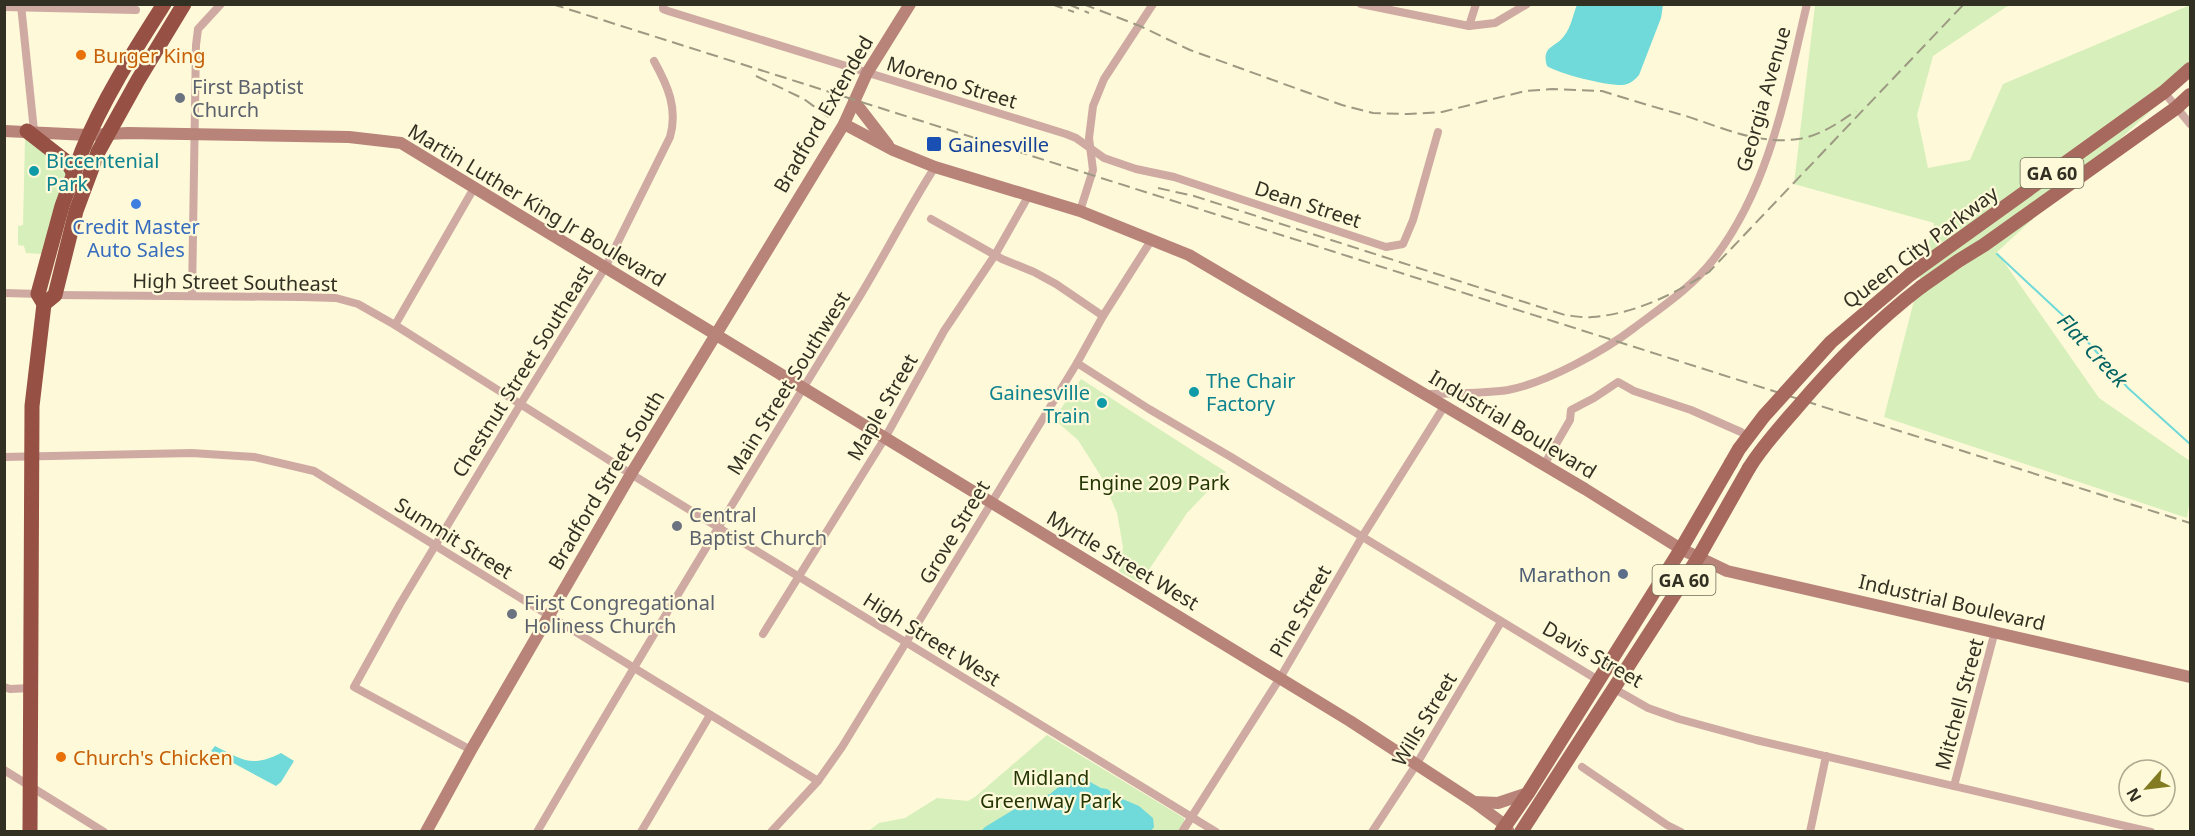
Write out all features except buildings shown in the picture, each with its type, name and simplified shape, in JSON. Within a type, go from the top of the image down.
[{"type":"highway","points":[[30,831],[32,688],[30,586],[34,380],[45,297],[46,256],[73,172],[88,135],[130,57],[164,4]]},
{"type":"highway","points":[[45,297],[98,152],[184,4]]},
{"type":"highway","points":[[31,131],[68,163],[73,172]]},
{"type":"main road","name":"Queen City Parkway","points":[[1514,830],[1528,793],[1680,549],[1739,449],[1764,416],[1831,342],[1911,274],[2164,92],[2190,69]]},
{"type":"main road","name":"Queen City Parkway","points":[[1514,830],[1698,558],[1749,468],[1778,429],[1827,371],[1899,304],[1921,287],[1984,245],[2176,108],[2190,95]]},
{"type":"main road","name":"Davis Street","points":[[1598,680],[1612,688]]},
{"type":"street","points":[[192,296],[198,29],[221,4]]},
{"type":"street","name":"Bradford Extended","points":[[789,213],[844,124],[867,73],[910,4]]},
{"type":"street","points":[[1080,211],[1093,170],[1089,121],[1093,106],[1104,79],[1153,4]]},
{"type":"street","points":[[1361,4],[1469,26],[1495,23],[1527,4]]},
{"type":"street","points":[[1469,26],[1476,4]]},
{"type":"street","name":"Georgia Avenue","points":[[1426,394],[1508,390],[1535,382],[1617,342],[1692,283],[1713,261],[1753,193],[1773,142],[1807,4]]},
{"type":"street","points":[[22,6],[31,131]]},
{"type":"street","points":[[4,7],[136,10]]},
{"type":"street","name":"Moreno Street","points":[[663,7],[1065,134],[1076,138],[1091,150]]},
{"type":"street","name":"Chestnut Street Southeast","points":[[471,750],[354,687],[435,546],[605,268],[672,130],[673,103],[667,85],[654,61]]},
{"type":"street","points":[[2164,92],[2190,124]]},
{"type":"street","points":[[854,101],[893,150]]},
{"type":"street","name":"Industrial Boulevard","points":[[844,124],[893,150],[935,167],[1080,211],[1189,255],[1426,394],[1680,549],[1726,570],[1757,579],[1995,631],[2190,677]]},
{"type":"street","name":"Martin Luther King Jr Boulevard","points":[[4,130],[88,135],[349,137],[401,143],[716,335]]},
{"type":"street","name":"Dean Street","points":[[1091,150],[1104,158],[1136,169],[1174,177],[1386,247],[1403,244],[1413,220],[1438,132]]},
{"type":"street","name":"Main Street Southwest","points":[[537,831],[718,528],[873,276],[910,207],[935,167]]},
{"type":"street","points":[[395,325],[474,188]]},
{"type":"street","name":"Maple Street","points":[[763,634],[885,438],[944,331],[995,255],[1029,195]]},
{"type":"street","name":"Bradford Street South","points":[[426,831],[631,474],[789,213]]},
{"type":"street","points":[[931,219],[995,255],[1056,284],[1102,316]]},
{"type":"street","name":"Grove Street","points":[[771,831],[818,781],[842,747],[1077,363],[1102,316],[1152,239]]},
{"type":"street","name":"High Street Southeast","points":[[4,293],[45,297],[336,298],[358,304],[631,474]]},
{"type":"street","name":"Myrtle Street West","points":[[716,335],[1350,721],[1514,830]]},
{"type":"street","name":"Davis Street","points":[[1077,363],[1149,410],[1231,457],[1598,680]]},
{"type":"street","points":[[1544,465],[1569,420],[1571,410],[1618,382],[1634,391],[1691,410],[1741,432]]},
{"type":"street","name":"Pine Street","points":[[1182,831],[1280,678],[1362,537],[1444,405]]},
{"type":"street","name":"Summit Street","points":[[4,457],[192,453],[254,457],[314,471],[818,781]]},
{"type":"street","name":"High Street West","points":[[631,474],[1216,831]]},
{"type":"street","name":"Wills Street","points":[[1372,831],[1416,765],[1501,622]]},
{"type":"street","name":"Mitchell Street","points":[[1954,786],[1995,631]]},
{"type":"street","points":[[4,687],[32,688]]},
{"type":"street","name":"Davis Street","points":[[1612,688],[1648,708],[1678,719],[1756,740],[2151,831]]},
{"type":"street","points":[[640,831],[710,715]]},
{"type":"street","points":[[1810,831],[1826,756]]},
{"type":"street","points":[[1582,767],[1667,825],[1681,831]]},
{"type":"street","points":[[4,770],[104,831]]},
{"type":"street","points":[[1474,802],[1498,803],[1528,793]]},
{"type":"green space","points":[[1815,5],[2012,5],[1933,56],[1917,115],[1928,168],[1970,160],[2003,84],[2190,5],[2190,68],[2167,96],[1997,252],[2099,398],[2190,461],[2190,499],[2187,518],[1884,417],[1934,223],[1794,184]]},
{"type":"green space","points":[[25,139],[60,161],[67,173],[42,254],[26,253],[24,246],[18,245],[18,226],[23,225]]},
{"type":"green space","name":"Engine 209 Park","points":[[1081,379],[1226,472],[1187,513],[1140,583],[1119,571],[1123,547],[1117,513],[1102,478],[1078,440],[1054,419]]},
{"type":"green space","name":"Midland Greenway Park","points":[[1047,735],[1184,818],[1184,822],[1177,832],[867,832],[879,823],[905,818],[937,798],[968,801]]},
{"type":"water","points":[[1577,5],[1663,5],[1661,18],[1639,75],[1634,80],[1623,85],[1606,84],[1572,76],[1547,66],[1546,54],[1566,33]]},
{"type":"water","points":[[215,746],[247,760],[262,760],[281,753],[294,761],[276,786],[211,751]]},
{"type":"water","points":[[1083,778],[1139,806],[1153,818],[1154,827],[1151,831],[981,831],[1026,802],[1050,794],[1068,779]]},
{"type":"waterway","name":"Flat Creek","points":[[1997,254],[2072,324],[2128,388],[2190,444]]},
{"type":"railway","points":[[552,4],[2190,523]]},
{"type":"railway","points":[[1051,4],[1074,12]]},
{"type":"railway","points":[[1068,4],[1089,13]]},
{"type":"railway","points":[[1083,4],[1140,26],[1190,50],[1342,105],[1373,113],[1442,112],[1525,91],[1552,89],[1602,91],[1755,138],[1784,140],[1814,135],[1856,111]]},
{"type":"railway","points":[[1158,188],[1194,196],[1565,315],[1589,317],[1624,312],[1654,302],[1709,272],[1964,4]]},
{"type":"railway","points":[[756,76],[804,99],[831,119]]},
{"type":"place","name":"Burger King","points":[[81,55]]},
{"type":"place","name":"First Baptist Church","points":[[180,98]]},
{"type":"place","name":"Gainesville","points":[[934,144]]},
{"type":"place","name":"Biccentenial Park","points":[[34,171]]},
{"type":"place","name":"Credit Master Auto Sales","points":[[136,204]]},
{"type":"place","name":"The Chair Factory","points":[[1194,392]]},
{"type":"place","name":"Gainesville Train","points":[[1102,403]]},
{"type":"place","name":"Central Baptist Church","points":[[677,526]]},
{"type":"place","name":"Marathon","points":[[1623,574]]},
{"type":"place","name":"First Congregational Holiness Church","points":[[512,614]]},
{"type":"place","name":"Church's Chicken","points":[[61,757]]}]
